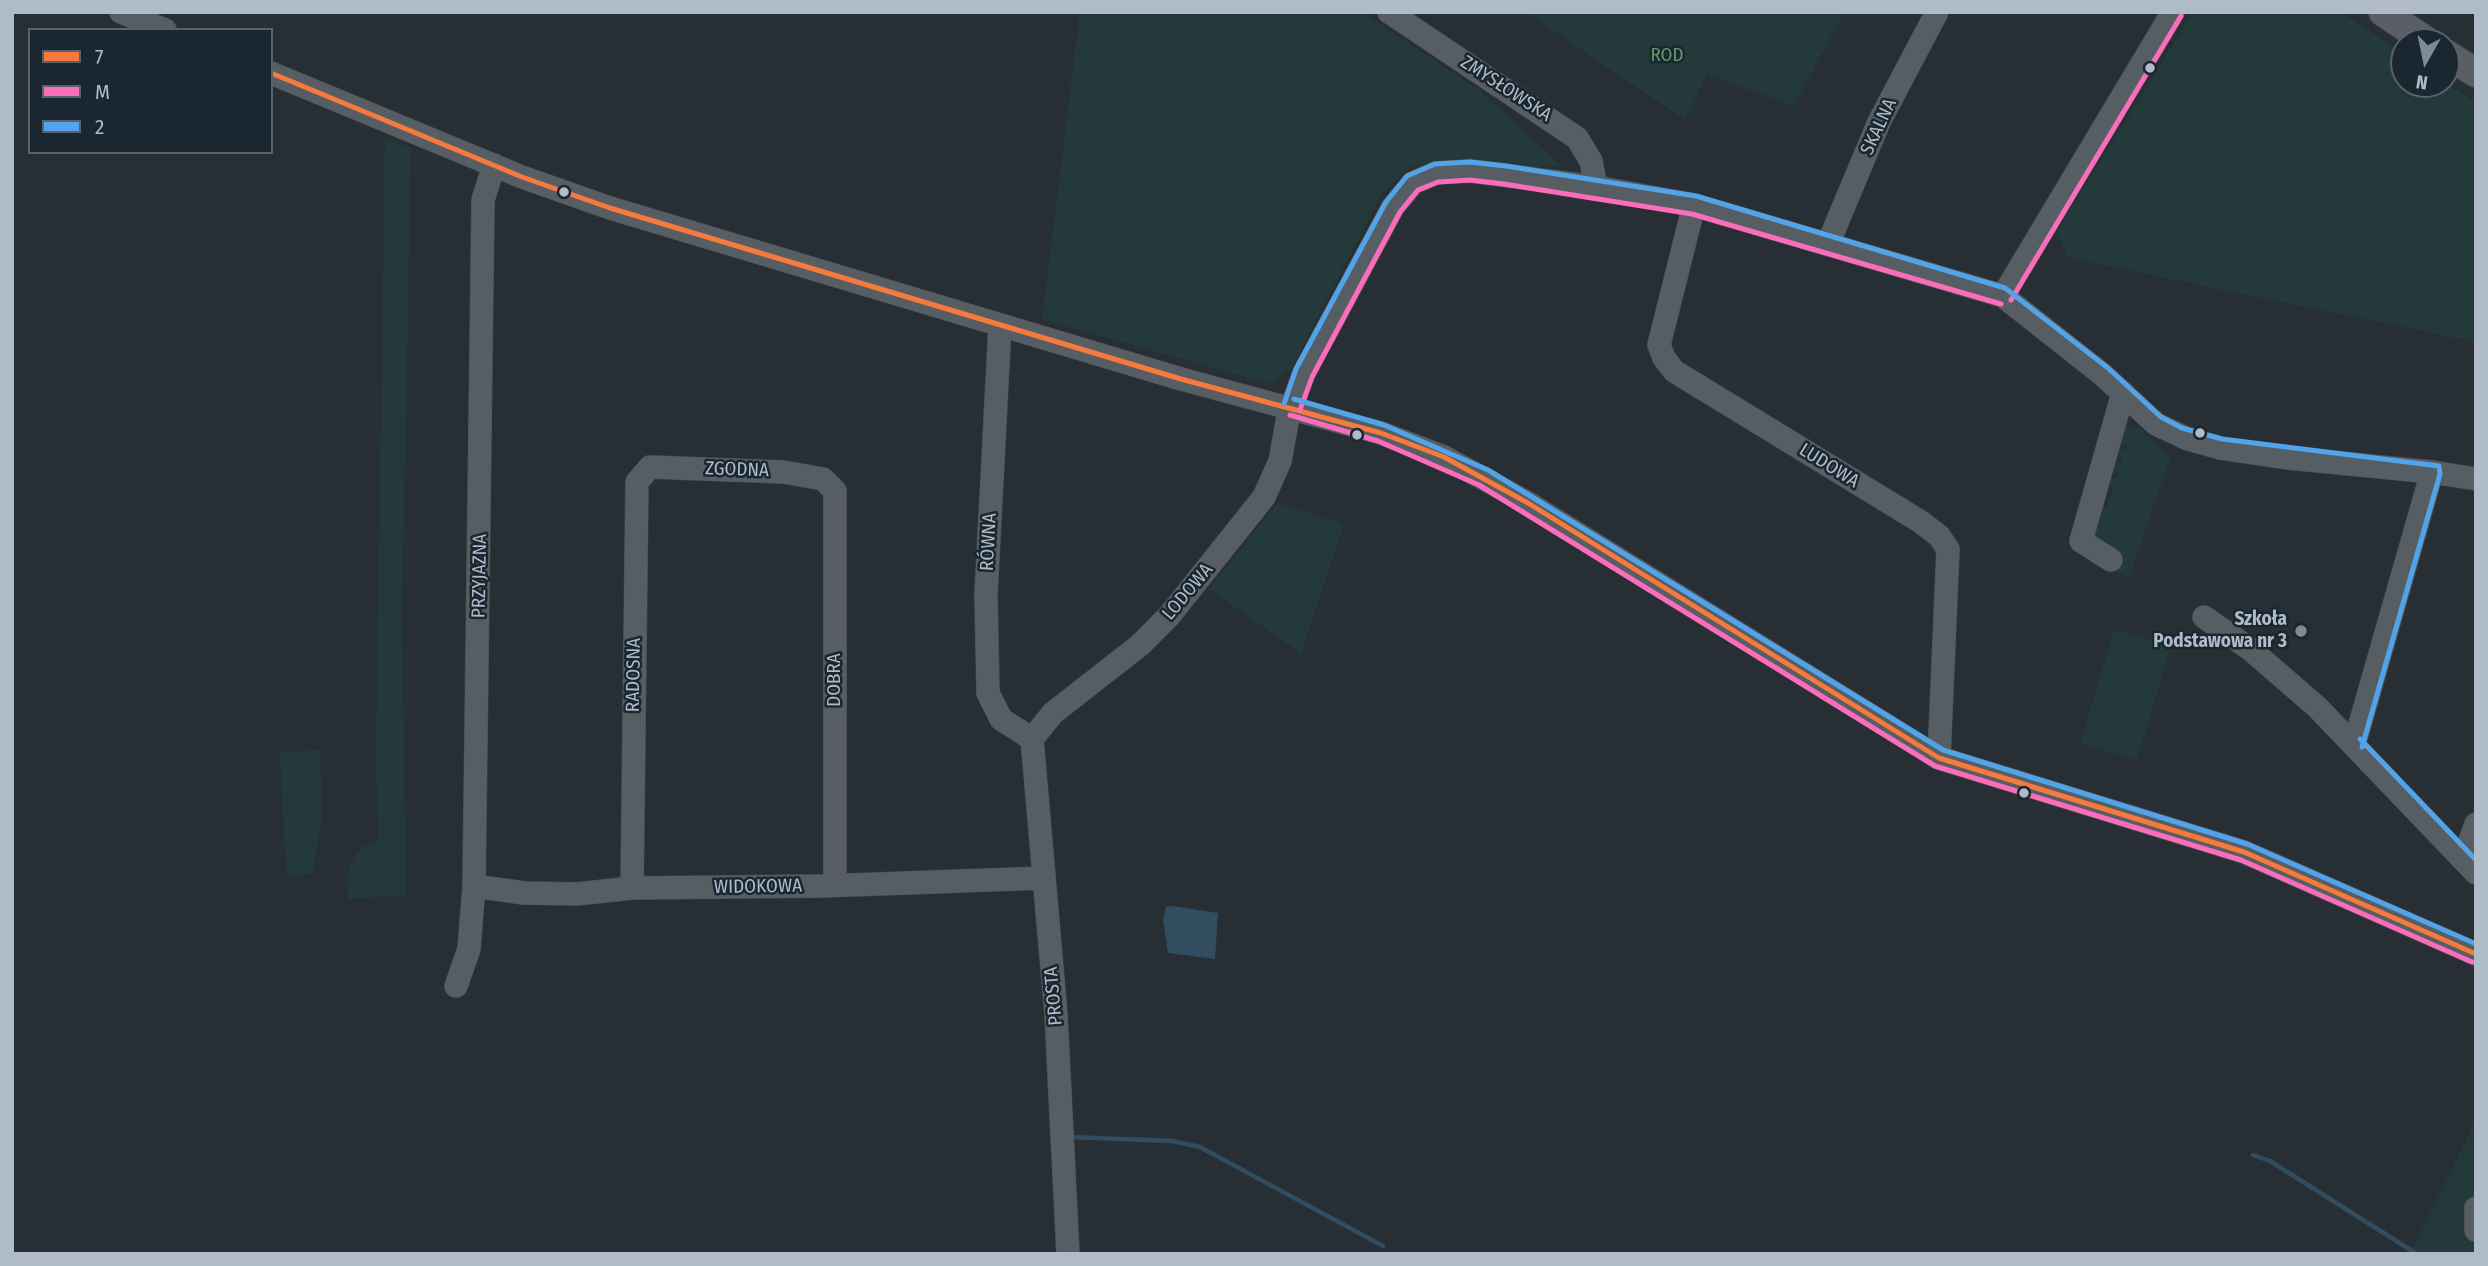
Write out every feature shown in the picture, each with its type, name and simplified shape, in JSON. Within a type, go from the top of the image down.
[{"type":"main road","points":[[2383,12],[2407,28]]},
{"type":"main road","points":[[2460,63],[2476,73]]},
{"type":"street","points":[[121,12],[160,28]]},
{"type":"street","name":"ZMYSŁOWSKA","points":[[1389,12],[1577,138],[1591,161],[1596,187]]},
{"type":"street","name":"SKALNA","points":[[1828,244],[1879,122],[1937,12]]},
{"type":"street","points":[[2173,12],[2003,296],[2103,375],[2156,424],[2179,436],[2220,448],[2476,479]]},
{"type":"street","points":[[273,74],[494,165],[610,208],[1181,379],[1381,433],[1483,477],[1939,758],[2283,866],[2476,954]]},
{"type":"street","name":"PRZYJAZNA","points":[[456,985],[469,949],[474,886],[483,200],[494,165]]},
{"type":"street","name":"LODOWA","points":[[1032,740],[1053,713],[1150,635],[1214,562],[1264,497],[1280,461],[1292,407],[1304,373],[1393,207],[1413,183],[1436,173],[1470,171],[1596,187],[1694,205],[2003,296]]},
{"type":"street","name":"LUDOWA","points":[[1694,205],[1659,345],[1664,358],[1674,370],[1921,523],[1939,536],[1948,550],[1939,758]]},
{"type":"street","name":"RÓWNA","points":[[1000,324],[986,594],[988,693],[1001,719],[1032,740]]},
{"type":"street","points":[[2111,560],[2081,541],[2123,393]]},
{"type":"street","name":"ZGODNA","points":[[650,467],[783,472],[823,479]]},
{"type":"street","name":"RADOSNA","points":[[632,888],[637,482],[650,467]]},
{"type":"street","points":[[2354,745],[2432,472]]},
{"type":"street","name":"DOBRA","points":[[823,479],[835,491],[835,885]]},
{"type":"street","points":[[2204,617],[2250,649],[2303,695],[2470,865]]},
{"type":"street","name":"PROSTA","points":[[1032,740],[1061,1093],[1068,1254]]},
{"type":"street","points":[[2470,865],[2476,824]]},
{"type":"street","name":"WIDOKOWA","points":[[474,886],[524,893],[562,894],[632,888],[1044,878]]},
{"type":"street","points":[[2476,1208],[2476,1230]]},
{"type":"green space","points":[[1080,12],[1362,12],[1480,91],[1563,167],[1412,166],[1382,193],[1292,368],[1270,384],[1042,319]]},
{"type":"green space","name":"ROD","points":[[1526,12],[1844,12],[1794,106],[1707,74],[1685,120]]},
{"type":"green space","points":[[2193,12],[2341,12],[2390,45],[2390,98],[2460,98],[2460,92],[2476,102],[2476,342],[2069,258],[2056,233]]},
{"type":"green space","points":[[385,138],[411,149],[402,611],[406,895],[348,899],[349,865],[361,848],[379,839],[376,761]]},
{"type":"green space","points":[[2125,427],[2140,428],[2166,455],[2171,455],[2129,578],[2114,569],[2095,544],[2094,529],[2095,505],[2107,508],[2114,486],[2103,482],[2105,474],[2116,478],[2119,471],[2107,467],[2109,460],[2121,464],[2123,459],[2111,454],[2113,447],[2125,451],[2127,445],[2115,441]]},
{"type":"green space","points":[[1277,503],[1344,524],[1301,653],[1209,589]]},
{"type":"green space","points":[[2114,630],[2171,646],[2137,760],[2080,743]]},
{"type":"green space","points":[[320,750],[322,817],[313,873],[290,878],[286,868],[280,756],[283,752]]},
{"type":"green space","points":[[2476,1120],[2476,1254],[2410,1254]]},
{"type":"water","points":[[1166,907],[1218,913],[1215,959],[1168,953],[1163,919]]},
{"type":"waterway","points":[[1070,1137],[1172,1141],[1200,1147],[1383,1246]]},
{"type":"waterway","points":[[2253,1155],[2270,1161],[2417,1254]]},
{"type":"transit line","name":"M","points":[[2011,300],[2181,16]]},
{"type":"transit line","name":"7","points":[[273,74],[522,177],[610,208],[1181,379],[1381,433],[1444,457],[1528,503],[1939,758],[2244,852],[2476,954]]},
{"type":"transit line","name":"2","points":[[1284,404],[1296,369],[1386,202],[1407,176],[1435,164],[1470,162],[1506,166],[1696,196],[2005,288],[2108,368],[2161,417],[2182,428],[2222,439],[2439,466],[2440,474],[2362,747]]},
{"type":"transit line","name":"M","points":[[1300,410],[1312,377],[1400,212],[1418,190],[1438,182],[1470,180],[1504,184],[1692,214],[2001,304]]},
{"type":"transit line","name":"2","points":[[1294,399],[1384,425],[1488,470],[1943,750],[2247,844],[2476,944]]},
{"type":"transit line","name":"M","points":[[1290,415],[1378,441],[1479,485],[1935,766],[2241,860],[2472,962]]},
{"type":"transit line","name":"2","points":[[2360,739],[2476,860]]},
{"type":"place","name":"Szkoła Podstawowa nr 3","points":[[2301,631]]}]
